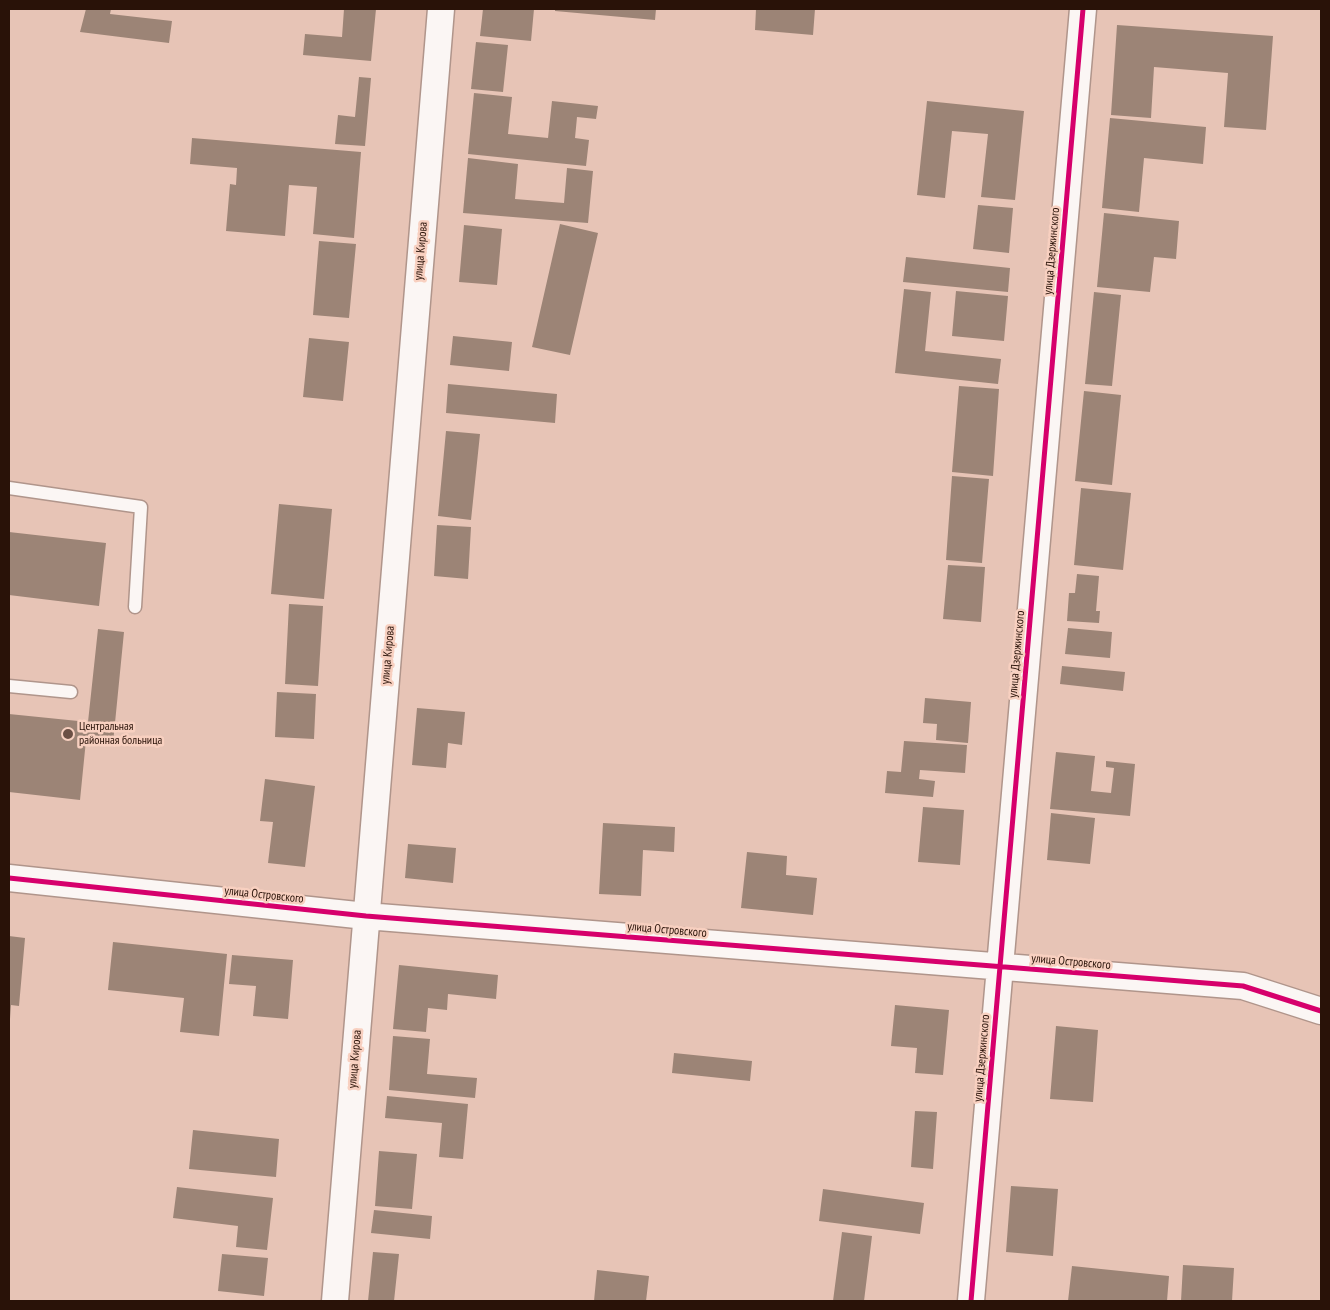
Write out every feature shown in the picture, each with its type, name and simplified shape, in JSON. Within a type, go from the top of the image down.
[{"type":"street","name":"улица Кирова","points":[[335,1301],[441,9]]},
{"type":"street","name":"улица Дзержинского","points":[[970,1301],[1084,9]]},
{"type":"street","name":"улица Островского","points":[[9,878],[366,916],[1243,986],[1321,1011]]},
{"type":"lane","points":[[9,488],[141,507],[135,608]]},
{"type":"lane","points":[[9,686],[71,692]]},
{"type":"building","points":[[86,9],[111,9],[110,14],[172,21],[169,43],[80,32]]},
{"type":"building","points":[[344,9],[376,9],[371,61],[303,55],[305,34],[342,37]]},
{"type":"building","points":[[483,9],[534,9],[531,41],[480,36]]},
{"type":"building","points":[[555,9],[656,9],[655,20],[555,11]]},
{"type":"building","points":[[756,9],[815,9],[813,35],[755,30]]},
{"type":"building","points":[[1117,25],[1273,36],[1266,130],[1224,127],[1228,73],[1154,67],[1151,118],[1111,115]]},
{"type":"building","points":[[476,42],[508,45],[503,92],[471,89]]},
{"type":"building","points":[[359,77],[371,78],[365,146],[335,144],[338,115],[355,117]]},
{"type":"building","points":[[474,93],[512,97],[508,134],[548,138],[552,101],[598,106],[596,119],[577,117],[575,138],[589,140],[586,166],[468,154]]},
{"type":"building","points":[[927,101],[1024,111],[1015,200],[981,197],[988,134],[952,131],[945,198],[917,195]]},
{"type":"building","points":[[1110,118],[1206,127],[1203,164],[1144,158],[1139,212],[1102,208]]},
{"type":"building","points":[[192,138],[361,152],[354,238],[313,234],[317,187],[289,185],[285,236],[226,231],[230,184],[236,185],[237,168],[190,164]]},
{"type":"building","points":[[468,158],[518,164],[515,199],[564,203],[567,168],[593,171],[588,223],[463,213]]},
{"type":"building","points":[[978,205],[1013,208],[1009,253],[973,249]]},
{"type":"building","points":[[1104,213],[1179,221],[1176,259],[1154,257],[1150,292],[1097,287]]},
{"type":"building","points":[[560,224],[598,233],[570,355],[532,347]]},
{"type":"building","points":[[464,225],[502,229],[497,285],[459,282]]},
{"type":"building","points":[[319,241],[356,244],[349,318],[313,315]]},
{"type":"building","points":[[906,257],[1010,268],[1008,292],[903,282]]},
{"type":"building","points":[[904,289],[931,292],[925,351],[1001,359],[998,384],[895,373]]},
{"type":"building","points":[[956,291],[1008,296],[1004,341],[952,336]]},
{"type":"building","points":[[1094,292],[1121,295],[1112,386],[1085,384]]},
{"type":"building","points":[[453,336],[512,342],[509,371],[450,365]]},
{"type":"building","points":[[309,338],[349,342],[343,401],[303,397]]},
{"type":"building","points":[[448,384],[557,394],[555,423],[446,413]]},
{"type":"building","points":[[959,386],[999,389],[993,476],[952,472]]},
{"type":"building","points":[[1084,391],[1121,395],[1112,485],[1075,481]]},
{"type":"building","points":[[446,431],[480,434],[471,520],[438,516]]},
{"type":"building","points":[[952,476],[989,479],[982,563],[946,560]]},
{"type":"building","points":[[1081,488],[1131,493],[1123,570],[1074,565]]},
{"type":"building","points":[[279,504],[332,509],[324,599],[271,594]]},
{"type":"building","points":[[437,525],[471,527],[468,579],[434,576]]},
{"type":"building","points":[[9,532],[106,543],[99,606],[9,595]]},
{"type":"building","points":[[948,565],[985,567],[981,622],[943,619]]},
{"type":"building","points":[[1077,574],[1099,576],[1096,611],[1100,611],[1099,623],[1067,621],[1069,593],[1075,593]]},
{"type":"building","points":[[289,604],[323,606],[318,686],[285,684]]},
{"type":"building","points":[[1068,628],[1112,632],[1110,658],[1065,654]]},
{"type":"building","points":[[98,629],[124,632],[113,743],[86,740],[80,800],[9,792],[9,714],[88,722]]},
{"type":"building","points":[[1062,666],[1125,672],[1123,691],[1060,684]]},
{"type":"building","points":[[277,692],[316,694],[314,739],[275,737]]},
{"type":"building","points":[[925,698],[971,702],[968,743],[936,740],[937,724],[923,723]]},
{"type":"building","points":[[417,708],[465,712],[462,745],[448,743],[446,768],[412,765]]},
{"type":"building","points":[[904,741],[967,745],[965,773],[920,770],[919,779],[935,781],[933,797],[885,793],[887,771],[901,772]]},
{"type":"building","points":[[1056,752],[1095,756],[1091,791],[1111,793],[1114,768],[1106,767],[1106,761],[1135,764],[1130,816],[1050,809]]},
{"type":"building","points":[[265,779],[315,786],[305,867],[268,863],[273,822],[260,821]]},
{"type":"building","points":[[923,807],[964,810],[960,865],[918,862]]},
{"type":"building","points":[[1051,813],[1095,818],[1090,864],[1047,860]]},
{"type":"building","points":[[603,823],[675,827],[674,852],[643,850],[641,896],[599,894]]},
{"type":"building","points":[[408,844],[456,848],[453,883],[405,878]]},
{"type":"building","points":[[747,852],[787,856],[786,875],[817,878],[813,915],[741,908]]},
{"type":"building","points":[[9,936],[25,938],[19,1006],[11,1005],[10,1019],[9,1019]]},
{"type":"building","points":[[113,942],[227,954],[219,1036],[180,1032],[184,998],[108,990]]},
{"type":"building","points":[[232,955],[293,960],[288,1019],[253,1016],[256,986],[229,984]]},
{"type":"building","points":[[399,965],[498,975],[496,999],[448,994],[447,1010],[428,1008],[426,1032],[393,1029]]},
{"type":"building","points":[[895,1005],[949,1010],[943,1075],[915,1073],[917,1048],[891,1046]]},
{"type":"building","points":[[1056,1026],[1098,1030],[1093,1102],[1050,1099]]},
{"type":"building","points":[[393,1036],[430,1039],[427,1074],[477,1078],[475,1098],[389,1090]]},
{"type":"building","points":[[674,1053],[752,1061],[750,1081],[672,1073]]},
{"type":"building","points":[[387,1096],[468,1104],[463,1159],[439,1157],[442,1123],[385,1118]]},
{"type":"building","points":[[915,1111],[937,1112],[933,1169],[911,1167]]},
{"type":"building","points":[[193,1130],[279,1139],[276,1177],[189,1169]]},
{"type":"building","points":[[379,1151],[417,1154],[412,1209],[375,1206]]},
{"type":"building","points":[[1011,1186],[1058,1189],[1053,1256],[1006,1252]]},
{"type":"building","points":[[177,1187],[273,1198],[267,1250],[236,1247],[238,1226],[173,1218]]},
{"type":"building","points":[[823,1189],[924,1203],[920,1234],[819,1221]]},
{"type":"building","points":[[374,1210],[432,1216],[430,1239],[371,1233]]},
{"type":"building","points":[[842,1232],[872,1236],[864,1301],[833,1301]]},
{"type":"building","points":[[373,1252],[399,1254],[394,1301],[368,1301]]},
{"type":"building","points":[[222,1254],[268,1258],[264,1296],[218,1291]]},
{"type":"building","points":[[1183,1265],[1234,1268],[1232,1301],[1181,1301]]},
{"type":"building","points":[[1072,1266],[1169,1276],[1167,1301],[1068,1301]]},
{"type":"building","points":[[597,1270],[649,1276],[646,1301],[594,1301]]},
{"type":"cycle path","points":[[971,1301],[1083,9]]},
{"type":"cycle path","points":[[9,878],[366,916],[1243,986],[1321,1011]]},
{"type":"place","name":"Центральная районная больница","points":[[68,734]]}]
